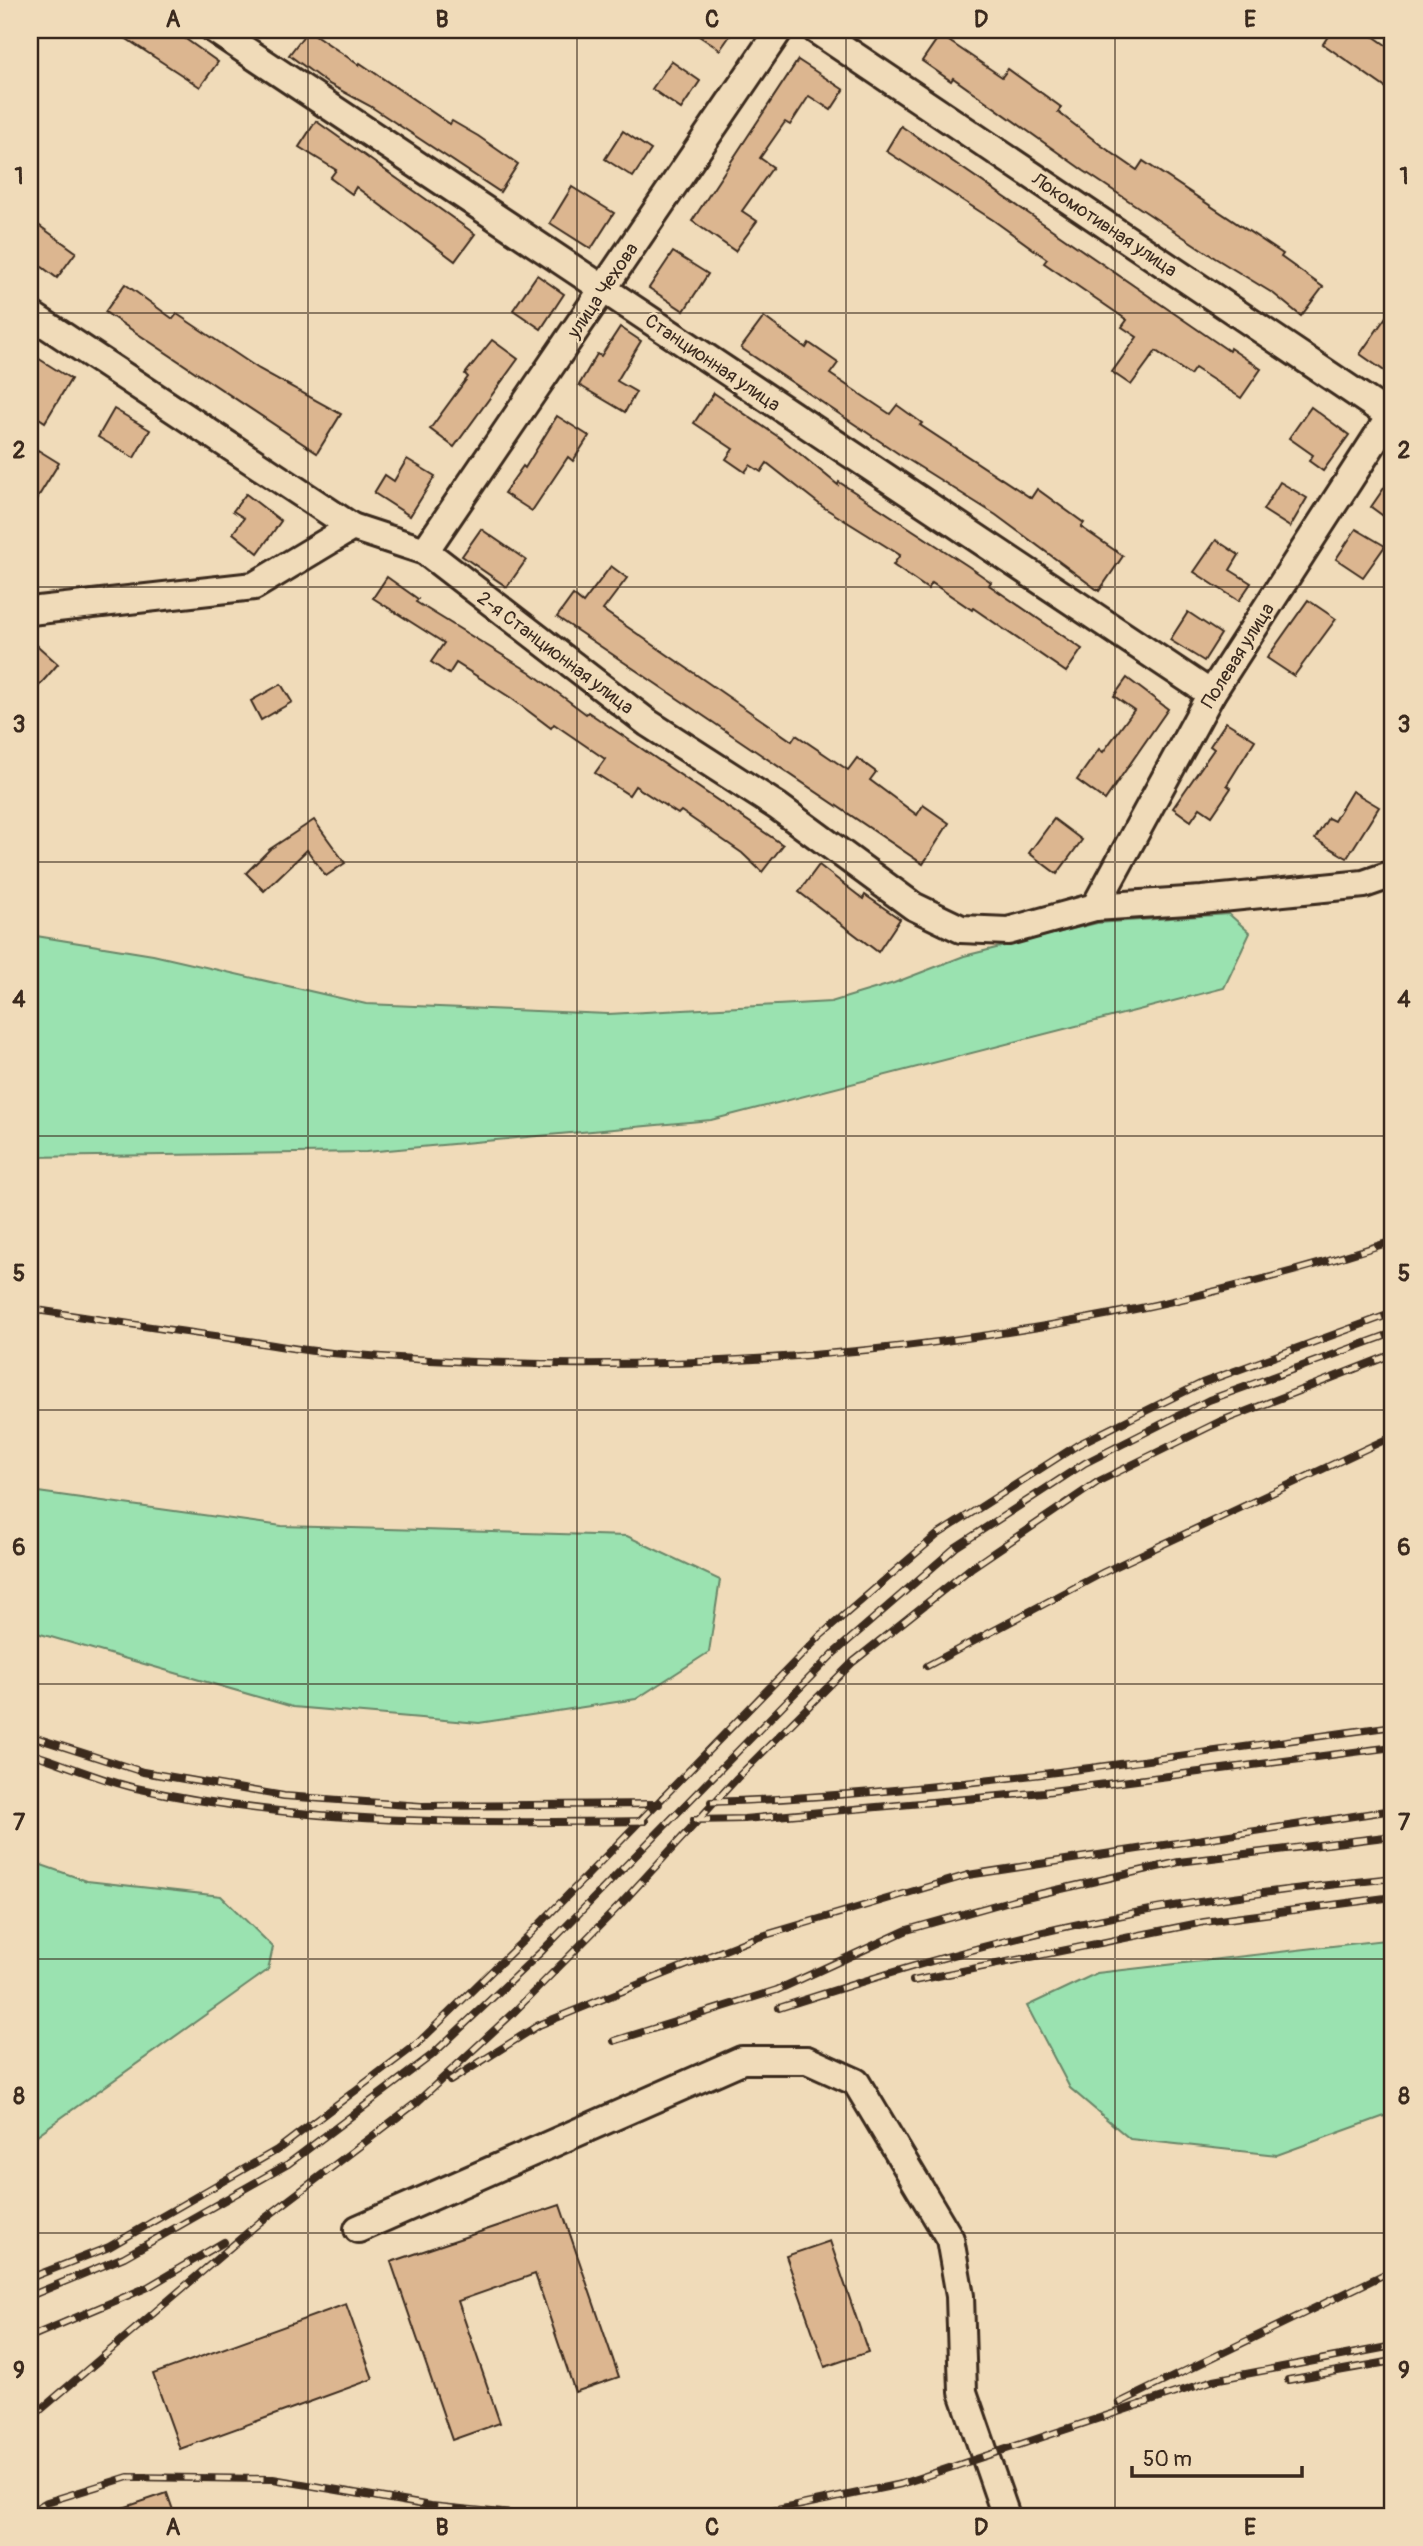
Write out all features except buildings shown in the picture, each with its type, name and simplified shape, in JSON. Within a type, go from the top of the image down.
[{"type":"street","name":"Станционная улица","points":[[215,30],[1211,694]]},
{"type":"street","name":"улица Чехова","points":[[425,551],[779,30]]},
{"type":"street","name":"Локомотивная улица","points":[[816,30],[1392,415]]},
{"type":"street","name":"2-я Станционная улица","points":[[30,314],[352,527],[425,551],[648,723],[777,806],[913,906],[961,929],[1007,931],[1095,907],[1202,901],[1364,884],[1393,874]]},
{"type":"street","name":"Полевая улица","points":[[1095,907],[1211,694],[1392,415]]},
{"type":"street","points":[[30,611],[254,586],[352,527]]},
{"type":"street","points":[[358,2229],[742,2060],[807,2060],[856,2082],[950,2239],[960,2296],[963,2392],[1006,2516]]},
{"type":"green space","points":[[1229,914],[1250,933],[1224,988],[711,1120],[366,1152],[30,1157],[30,935],[153,955],[366,1004],[608,1014],[831,1002],[894,983],[964,956],[1097,923]]},
{"type":"green space","points":[[38,1492],[282,1526],[627,1536],[720,1580],[709,1652],[636,1699],[479,1723],[293,1707],[30,1631],[30,1494]]},
{"type":"green space","points":[[30,1861],[87,1881],[221,1896],[273,1947],[268,1970],[30,2140]]},
{"type":"green space","points":[[1393,1939],[1393,2113],[1277,2155],[1130,2139],[1070,2088],[1027,2006],[1097,1973]]},
{"type":"railway","points":[[30,1309],[332,1353],[465,1362],[599,1364],[734,1360],[868,1350],[1002,1333],[1134,1309],[1265,1279],[1393,1241]]},
{"type":"railway","points":[[30,2278],[109,2247],[277,2150],[418,2043],[531,1933],[820,1636],[937,1535],[1079,1444],[1202,1383],[1393,1313]]},
{"type":"railway","points":[[30,2296],[124,2257],[288,2164],[432,2055],[543,1950],[834,1653],[956,1547],[1085,1463],[1209,1400],[1393,1333]]},
{"type":"railway","points":[[30,2419],[260,2222],[416,2103],[513,2013],[620,1905],[737,1778],[853,1662],[971,1568],[1099,1481],[1219,1422],[1393,1354]]},
{"type":"railway","points":[[927,1666],[1104,1572],[1393,1436]]},
{"type":"railway","points":[[711,1802],[797,1798],[968,1783],[1393,1726]]},
{"type":"railway","points":[[30,1736],[143,1772],[284,1796],[421,1806],[659,1804]]},
{"type":"railway","points":[[694,1820],[744,1819],[1044,1792],[1393,1747]]},
{"type":"railway","points":[[30,1753],[136,1788],[262,1809],[389,1820],[645,1821]]},
{"type":"railway","points":[[450,2081],[539,2025],[752,1939],[968,1875],[1393,1810]]},
{"type":"railway","points":[[614,2041],[777,1990],[907,1930],[1013,1900],[1179,1862],[1393,1836]]},
{"type":"railway","points":[[779,2008],[942,1958],[1066,1927],[1214,1900],[1393,1878]]},
{"type":"railway","points":[[913,1981],[1204,1922],[1393,1897]]},
{"type":"railway","points":[[30,2337],[148,2287],[224,2242]]},
{"type":"railway","points":[[1119,2403],[1393,2270]]},
{"type":"railway","points":[[734,2516],[753,2515],[901,2484],[1214,2380],[1393,2346]]},
{"type":"railway","points":[[1288,2380],[1393,2361]]},
{"type":"railway","points":[[30,2512],[47,2502],[128,2477],[273,2479],[431,2506],[532,2516]]}]
